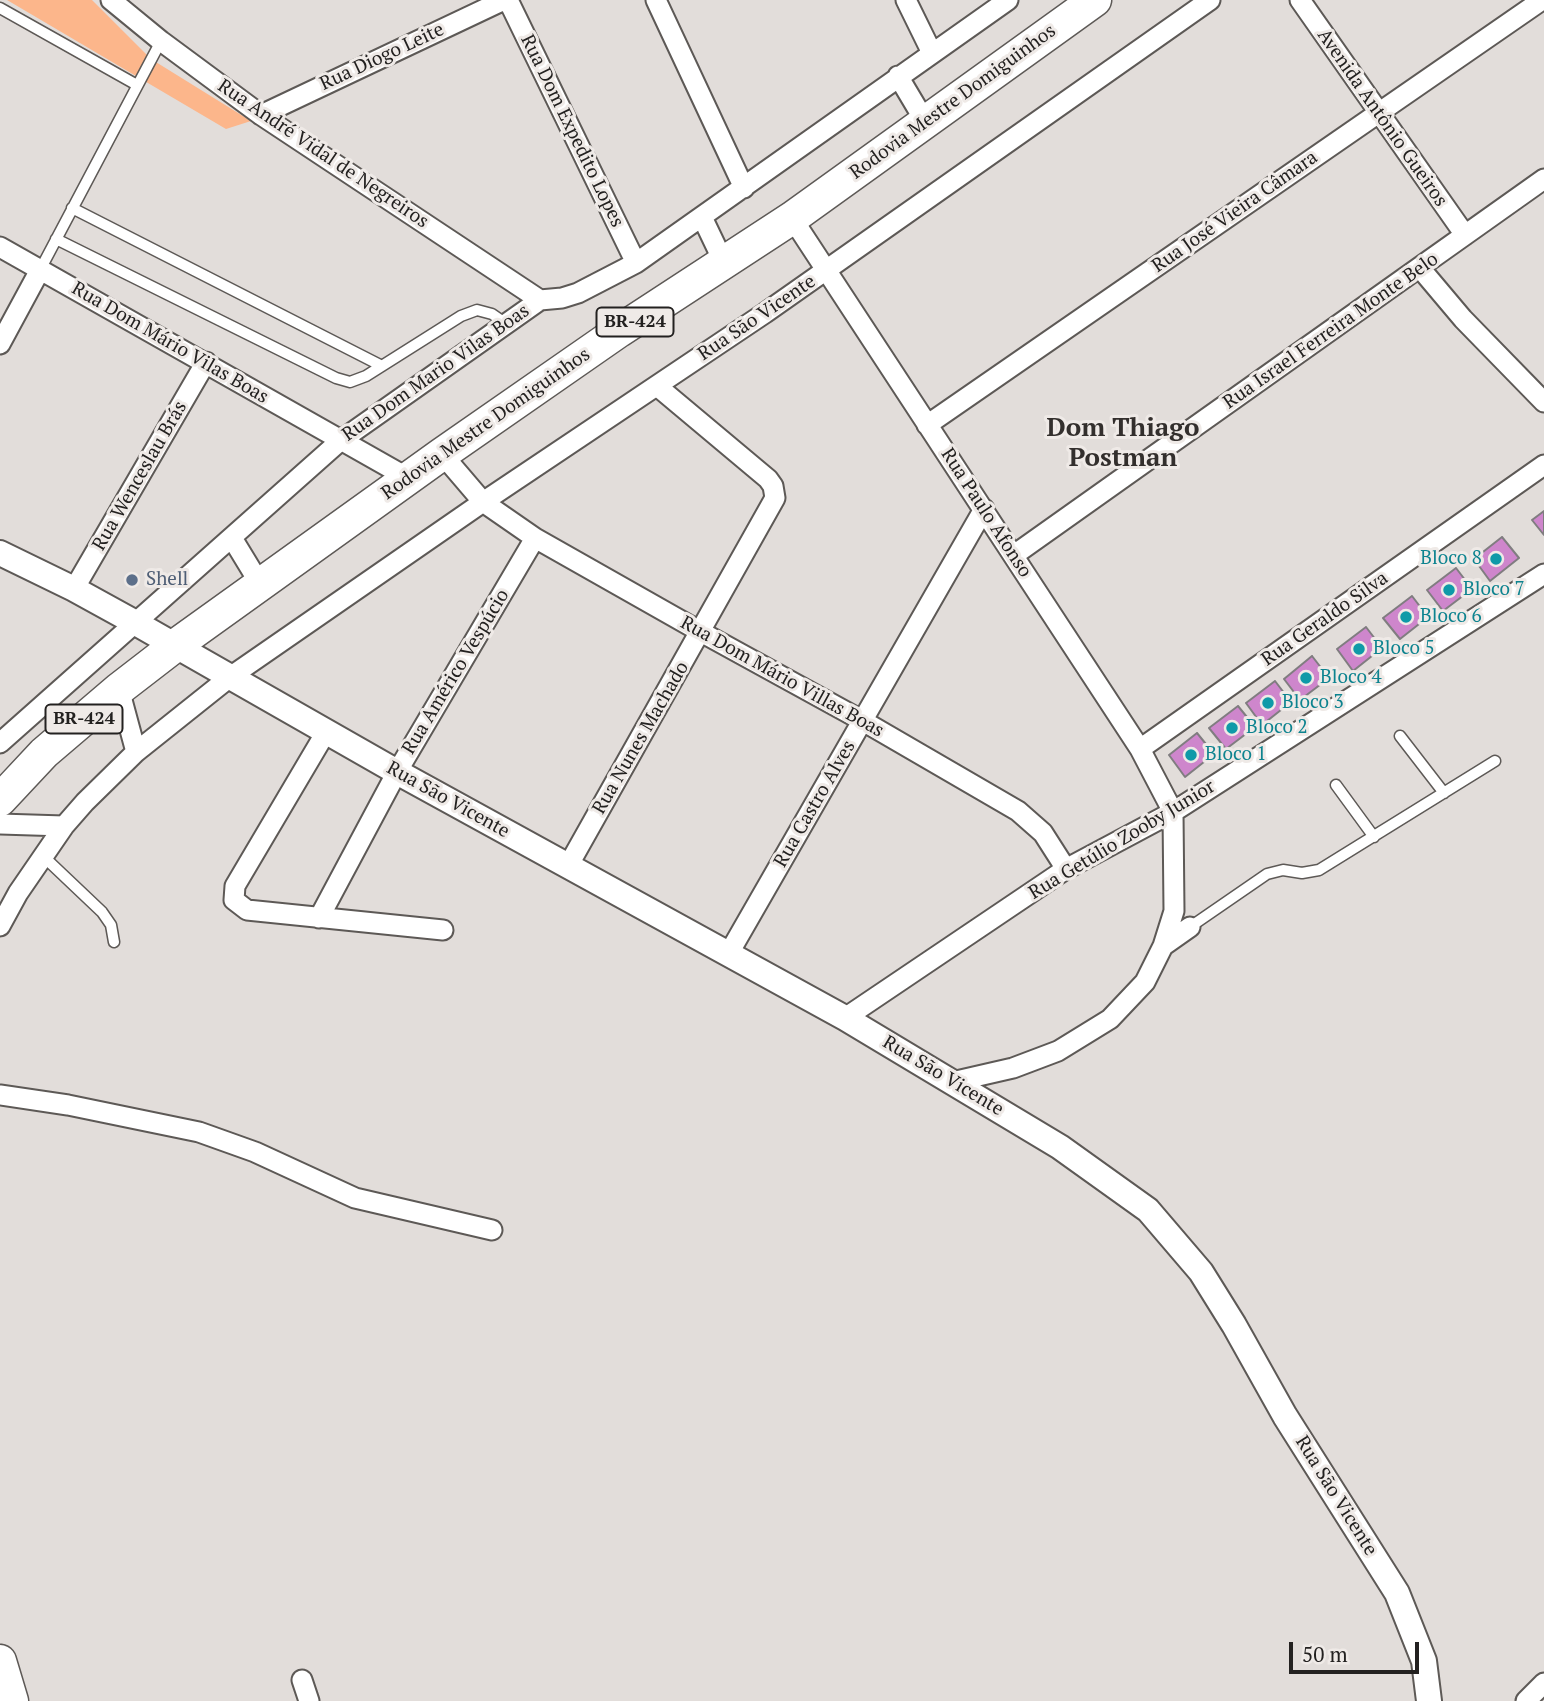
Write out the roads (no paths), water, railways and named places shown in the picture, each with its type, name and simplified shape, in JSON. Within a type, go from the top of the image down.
[{"type":"main road","name":"Rodovia Mestre Domiguinhos","points":[[0,800],[44,753],[176,645],[442,454],[792,218],[1095,0]]},
{"type":"main road","points":[[0,1661],[12,1701]]},
{"type":"street","name":"Rua André Vidal de Negreiros","points":[[111,0],[161,41],[261,115],[540,300]]},
{"type":"street","name":"Rua Diogo Leite","points":[[261,115],[506,0]]},
{"type":"street","name":"Rua Dom Expedito Lopes","points":[[506,0],[636,263]]},
{"type":"street","points":[[656,0],[744,188]]},
{"type":"street","points":[[906,0],[932,53]]},
{"type":"street","name":"Rua Dom Mario Vilas Boas","points":[[0,743],[340,441],[540,300],[578,293],[636,263],[1008,0]]},
{"type":"street","name":"Rua São Vicente","points":[[230,677],[825,271],[1210,0]]},
{"type":"street","name":"Avenida Antônio Gueiros","points":[[1300,0],[1465,235]]},
{"type":"street","name":"Rua José Vieira Câmara","points":[[927,425],[1542,0]]},
{"type":"street","points":[[898,76],[926,123]]},
{"type":"street","name":"Rua Israel Ferreira Monte Belo","points":[[1014,555],[1544,179]]},
{"type":"street","points":[[702,217],[724,263]]},
{"type":"street","name":"Rua Paulo Afonso","points":[[792,218],[1140,749],[1173,812]]},
{"type":"street","name":"Rua Dom Mário Vilas Boas","points":[[0,247],[408,478]]},
{"type":"street","points":[[1420,268],[1463,319],[1544,402]]},
{"type":"street","points":[[0,344],[40,270]]},
{"type":"street","name":"Rua Wenceslau Brás","points":[[74,589],[206,362]]},
{"type":"street","name":"Rua Nunes Machado","points":[[568,866],[775,498],[775,491],[768,479],[657,386]]},
{"type":"street","name":"Rua Dom Mário Villas Boas","points":[[442,454],[483,502],[535,538],[1018,811],[1043,833],[1066,869]]},
{"type":"street","name":"Rua Geraldo Silva","points":[[1140,749],[1544,465]]},
{"type":"street","name":"Rua Castro Alves","points":[[729,953],[984,509]]},
{"type":"street","points":[[232,538],[260,584]]},
{"type":"street","name":"Rua Américo Vespúcio","points":[[318,918],[397,772],[535,538]]},
{"type":"street","name":"Rua São Vicente","points":[[0,553],[74,589],[176,645],[397,772],[845,1018],[1060,1147],[1148,1210],[1201,1272],[1285,1416],[1397,1594],[1424,1661],[1429,1701]]},
{"type":"street","name":"Rua Getúlio Zooby Junior","points":[[845,1018],[1066,869],[1173,812],[1544,574]]},
{"type":"street","points":[[0,926],[9,893],[105,780],[230,677]]},
{"type":"street","points":[[119,689],[136,752]]},
{"type":"street","points":[[326,732],[233,892],[238,905],[247,910],[443,930]]},
{"type":"street","points":[[952,1082],[1013,1068],[1058,1051],[1110,1018],[1145,982],[1163,946],[1174,911],[1173,812]]},
{"type":"street","points":[[0,824],[64,826]]},
{"type":"street","points":[[1163,946],[1190,927]]},
{"type":"street","points":[[0,1096],[68,1105],[199,1132],[254,1152],[355,1198],[492,1230]]},
{"type":"street","points":[[302,1680],[309,1701]]},
{"type":"street","points":[[1526,1701],[1544,1683]]},
{"type":"lane","points":[[0,8],[137,85]]},
{"type":"lane","points":[[40,270],[161,41]]},
{"type":"lane","points":[[72,208],[383,366]]},
{"type":"lane","points":[[56,239],[336,378],[350,382],[383,366],[461,316],[477,310],[492,314],[506,323]]},
{"type":"lane","points":[[1401,736],[1444,793]]},
{"type":"lane","points":[[1190,927],[1267,874],[1283,870],[1302,873],[1319,870],[1495,761]]},
{"type":"lane","points":[[1336,785],[1374,837]]},
{"type":"lane","points":[[43,856],[103,912],[111,925],[114,942]]},
{"type":"place","name":"Bloco 8","points":[[1496,559]]},
{"type":"place","name":"Shell","points":[[132,580]]},
{"type":"place","name":"Bloco 7","points":[[1449,590]]},
{"type":"place","name":"Bloco 6","points":[[1406,617]]},
{"type":"place","name":"Bloco 5","points":[[1359,649]]},
{"type":"place","name":"Bloco 4","points":[[1306,678]]},
{"type":"place","name":"Bloco 3","points":[[1268,703]]},
{"type":"place","name":"Bloco 2","points":[[1232,728]]},
{"type":"place","name":"Bloco 1","points":[[1191,755]]},
{"type":"district","name":"Dom Thiago Postman","points":[[1123,444]]}]
